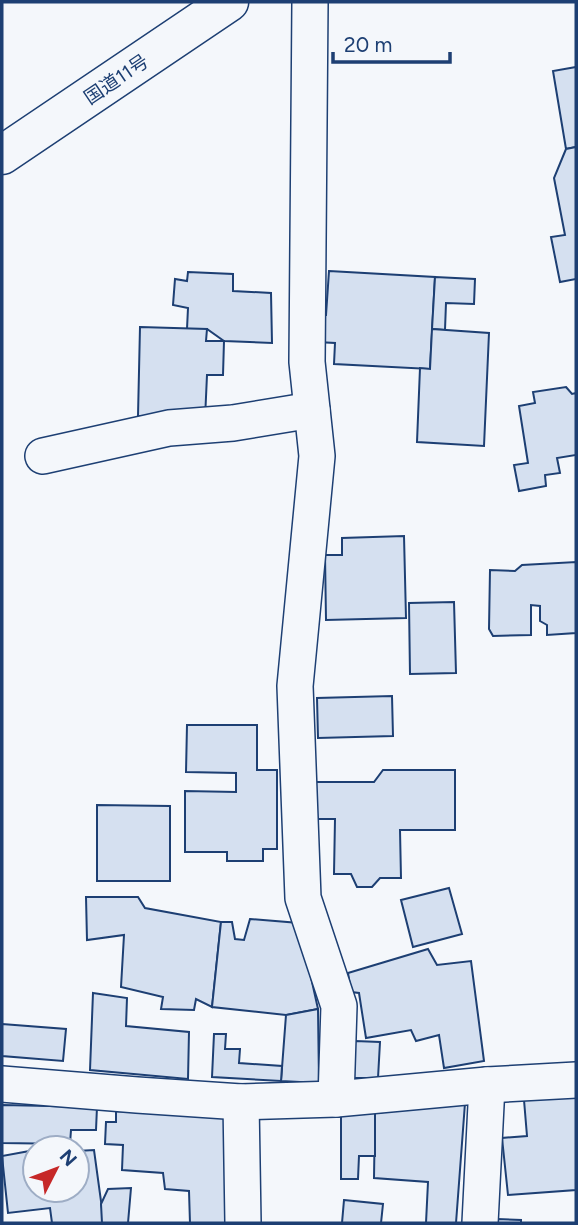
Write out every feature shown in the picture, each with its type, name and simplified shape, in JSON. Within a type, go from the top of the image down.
[{"type":"highway","name":"国道11号","points":[[2,155],[229,2]]},
{"type":"street","points":[[310,2],[307,362],[317,456],[295,686],[303,898],[339,1006],[337,1099]]},
{"type":"street","points":[[43,456],[169,428],[233,423],[312,410]]},
{"type":"street","points":[[2,1084],[241,1102],[337,1099],[576,1080]]},
{"type":"street","points":[[480,1223],[487,1085]]},
{"type":"street","points":[[241,1102],[243,1223]]},
{"type":"building","points":[[576,67],[576,147],[566,149],[553,71]]},
{"type":"building","points":[[576,147],[576,279],[560,282],[551,237],[565,235],[554,178],[566,149]]},
{"type":"building","points":[[329,271],[435,277],[430,369],[334,364],[335,343],[317,342],[318,315],[326,315]]},
{"type":"building","points":[[188,272],[233,274],[233,291],[271,293],[272,343],[224,341],[207,329],[187,329],[188,308],[173,305],[175,279],[187,281]]},
{"type":"building","points":[[435,277],[475,279],[474,304],[446,303],[445,330],[432,329]]},
{"type":"building","points":[[140,327],[207,329],[206,341],[224,341],[223,375],[207,375],[205,419],[138,416]]},
{"type":"building","points":[[432,329],[489,333],[484,446],[417,442],[420,368],[430,369]]},
{"type":"building","points":[[566,387],[572,394],[576,393],[576,455],[557,458],[560,473],[545,475],[546,486],[519,491],[514,465],[528,463],[519,406],[535,403],[533,392]]},
{"type":"building","points":[[404,536],[406,618],[326,620],[325,555],[342,555],[342,538]]},
{"type":"building","points":[[576,562],[576,633],[547,635],[547,625],[540,621],[540,606],[531,605],[531,635],[493,636],[489,629],[490,570],[515,571],[522,565]]},
{"type":"building","points":[[454,602],[456,673],[410,674],[409,603]]},
{"type":"building","points":[[392,696],[393,736],[318,738],[317,698]]},
{"type":"building","points":[[187,725],[257,725],[257,770],[277,770],[277,849],[263,849],[263,861],[227,861],[227,852],[185,852],[185,791],[236,792],[236,773],[186,772]]},
{"type":"building","points":[[383,770],[455,770],[455,830],[400,830],[401,878],[380,878],[372,887],[357,887],[351,874],[334,874],[335,819],[313,819],[313,782],[374,782]]},
{"type":"building","points":[[97,805],[170,806],[170,881],[97,881]]},
{"type":"building","points":[[449,888],[462,934],[413,947],[401,900]]},
{"type":"building","points":[[86,897],[138,897],[145,908],[221,922],[212,1007],[196,999],[194,1010],[161,1009],[163,997],[121,987],[124,935],[87,940]]},
{"type":"building","points":[[250,919],[299,923],[318,1009],[286,1015],[212,1007],[221,922],[232,922],[235,939],[244,940]]},
{"type":"building","points":[[428,949],[437,965],[471,961],[484,1061],[444,1068],[439,1035],[416,1041],[411,1030],[366,1038],[359,993],[351,992],[348,973]]},
{"type":"building","points":[[93,993],[127,998],[126,1026],[189,1032],[188,1079],[90,1070]]},
{"type":"building","points":[[318,1009],[319,1083],[281,1081],[286,1015]]},
{"type":"building","points":[[2,1024],[66,1029],[63,1061],[2,1056]]},
{"type":"building","points":[[214,1034],[226,1034],[225,1049],[240,1049],[239,1063],[282,1066],[281,1081],[212,1077]]},
{"type":"building","points":[[355,1041],[380,1042],[378,1078],[353,1078]]},
{"type":"building","points":[[576,1096],[576,1190],[508,1195],[502,1138],[527,1136],[524,1100]]},
{"type":"building","points":[[465,1103],[456,1223],[426,1223],[428,1182],[374,1178],[375,1113]]},
{"type":"building","points":[[2,1105],[97,1107],[96,1130],[71,1130],[71,1134],[21,1134],[21,1143],[2,1143]]},
{"type":"building","points":[[116,1111],[233,1116],[228,1223],[190,1223],[189,1191],[165,1189],[163,1173],[122,1170],[123,1145],[105,1144],[106,1122],[116,1122]]},
{"type":"building","points":[[341,1113],[375,1113],[375,1156],[359,1156],[358,1179],[341,1179]]},
{"type":"building","points":[[91,1150],[94,1150],[104,1223],[52,1223],[50,1208],[8,1213],[2,1156],[21,1153],[21,1204],[91,1204]]},
{"type":"building","points":[[131,1188],[128,1223],[102,1223],[101,1204],[108,1189]]},
{"type":"building","points":[[344,1200],[383,1204],[381,1223],[342,1223]]},
{"type":"building","points":[[497,1219],[521,1220],[521,1223],[497,1223]]}]
